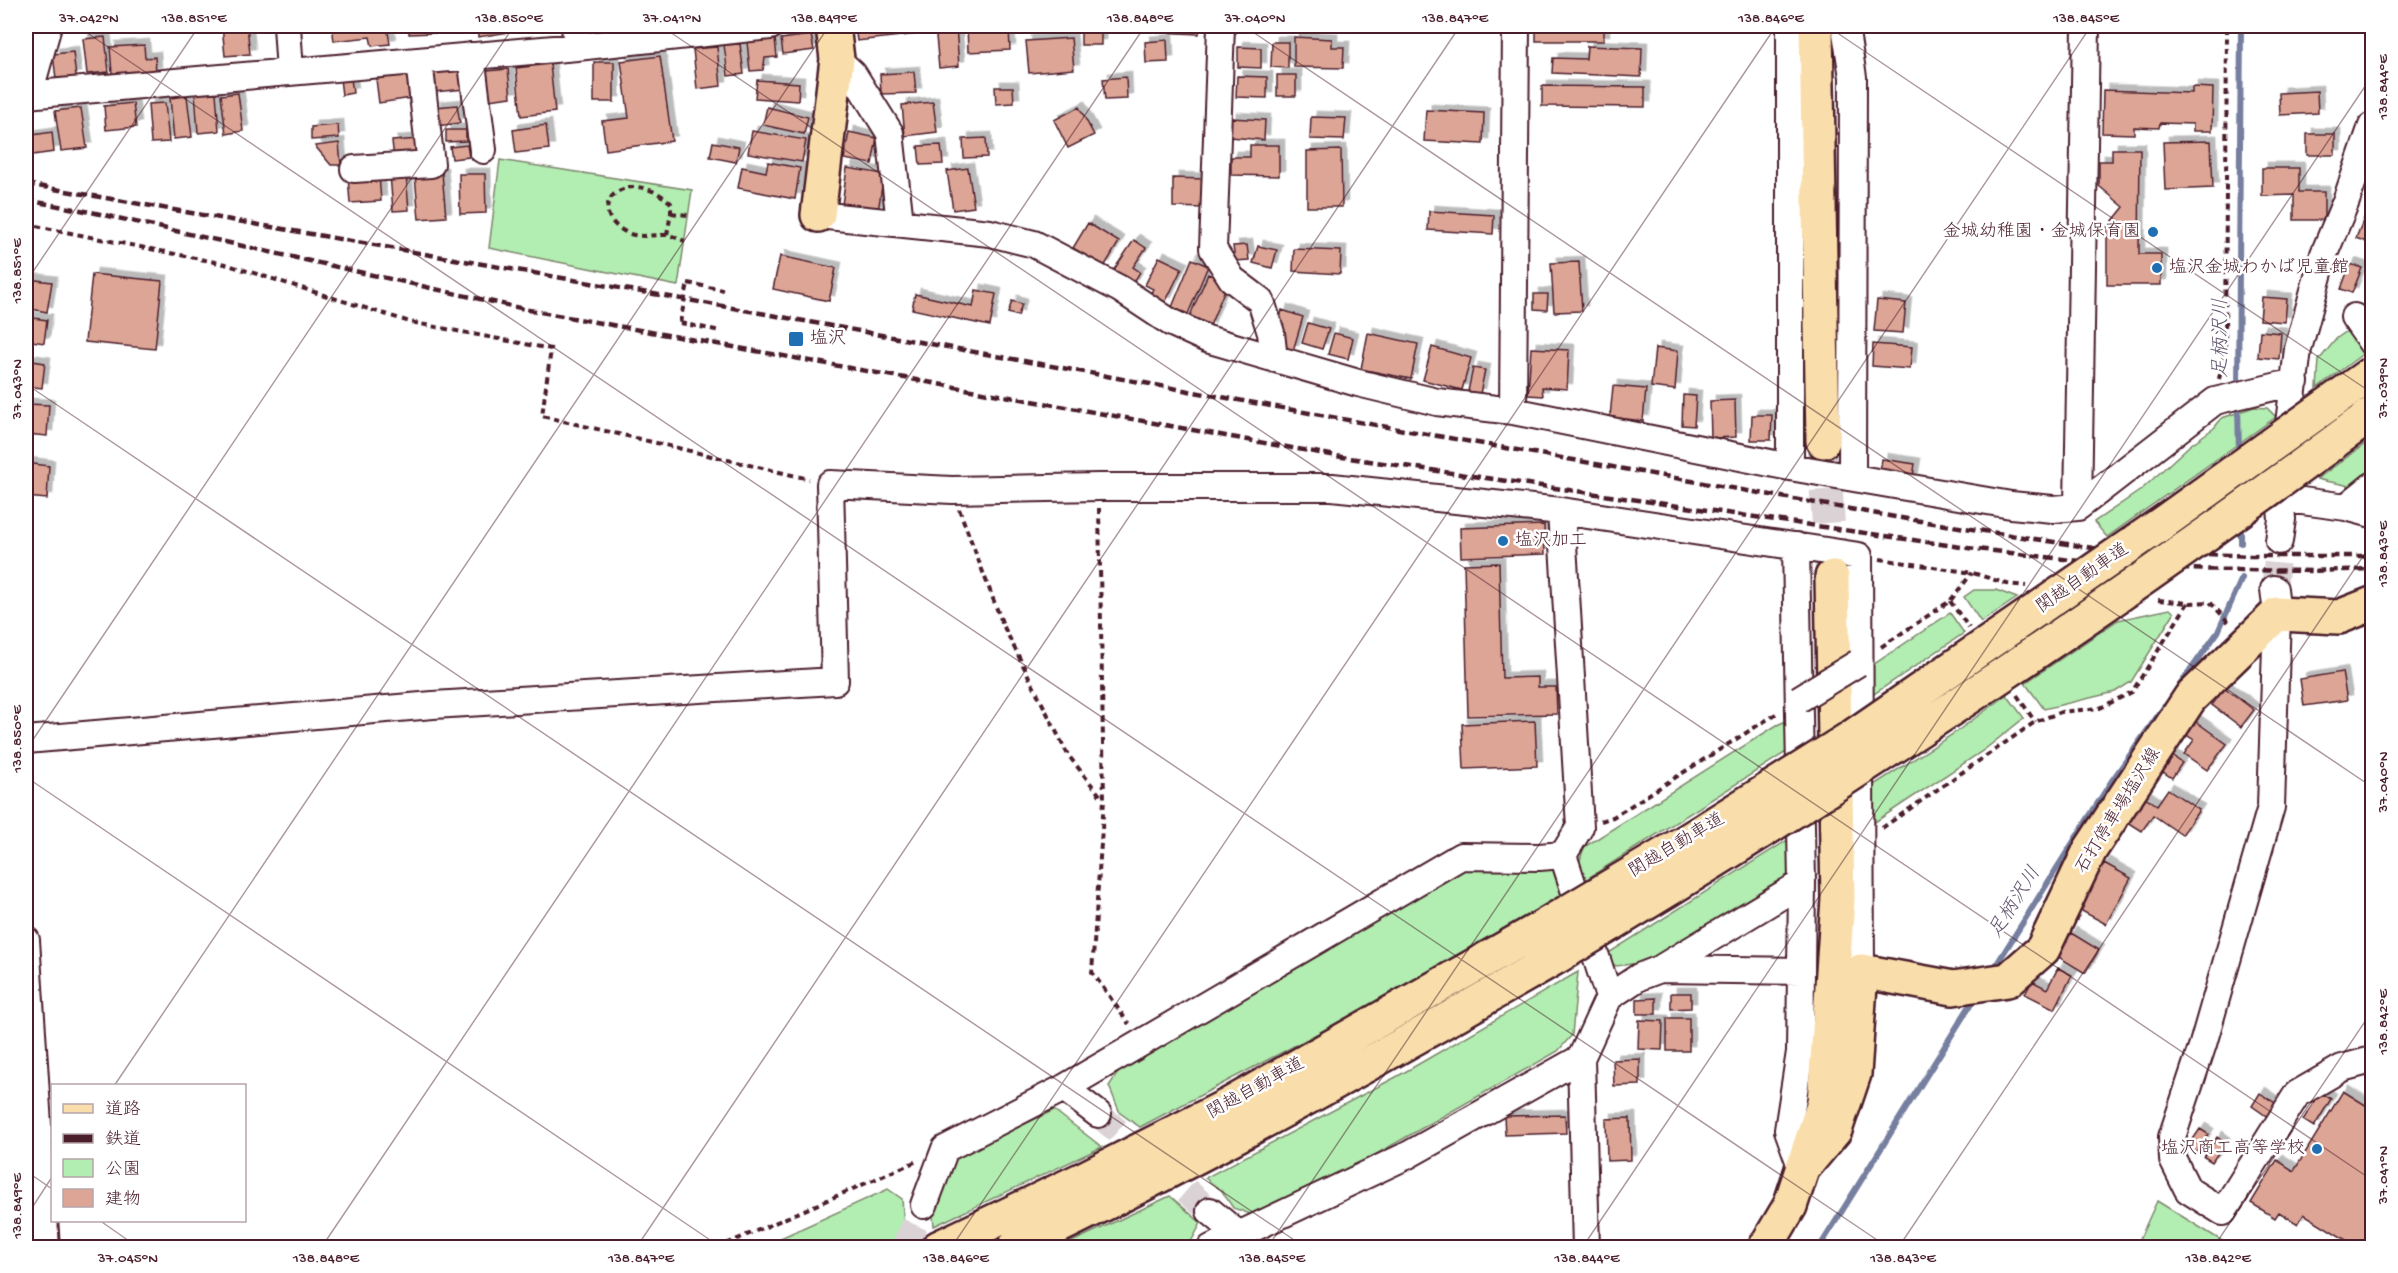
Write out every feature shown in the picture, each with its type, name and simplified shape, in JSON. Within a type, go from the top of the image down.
[{"type":"main road","points":[[818,215],[837,59],[834,26]]},
{"type":"main road","points":[[1816,26],[1823,441]]},
{"type":"main road","name":"関越自動車道","points":[[938,1248],[1083,1179],[1227,1106],[1541,928],[1690,840],[1849,739],[2145,535],[2373,373]]},
{"type":"main road","name":"関越自動車道","points":[[1014,1248],[1240,1135],[1391,1052],[1706,868],[1871,763],[2035,652],[2373,414]]},
{"type":"main road","points":[[1765,1248],[1790,1206],[1824,1103],[1838,898],[1832,577]]},
{"type":"main road","points":[[2275,602],[2339,617],[2373,604]]},
{"type":"main road","name":"石打停車場塩沢線","points":[[1861,971],[1953,988],[2008,980],[2043,949],[2090,850],[2190,698],[2275,602]]},
{"type":"main road","points":[[1802,1169],[1835,1130],[1854,1074],[1861,971]]},
{"type":"street","points":[[48,26],[27,95],[471,56],[576,36],[770,26]]},
{"type":"street","points":[[287,26],[290,72]]},
{"type":"street","points":[[1221,26],[1213,249],[1232,279],[1261,301],[1274,359]]},
{"type":"street","points":[[1513,411],[1516,26]]},
{"type":"street","points":[[1790,26],[1790,467]]},
{"type":"street","points":[[1845,26],[1853,77],[1852,477]]},
{"type":"street","points":[[2078,507],[2086,26]]},
{"type":"street","points":[[471,56],[483,150]]},
{"type":"street","points":[[837,59],[853,74],[890,133],[900,223]]},
{"type":"street","points":[[354,169],[431,164],[419,61]]},
{"type":"street","points":[[2279,541],[2282,519],[2280,498],[2298,349],[2324,254],[2373,126]]},
{"type":"street","points":[[818,215],[990,233],[1034,244],[1120,289],[1170,322],[1207,339],[1358,383],[1437,402],[1513,411],[1790,467],[2011,505],[2053,509],[2078,507],[2218,400],[2295,382]]},
{"type":"street","points":[[2354,318],[2373,343]]},
{"type":"street","points":[[26,740],[433,705],[835,681],[831,483],[952,490],[1099,487],[1332,488],[1561,511],[1858,556],[1861,971]]},
{"type":"street","points":[[2346,507],[2373,486]]},
{"type":"street","points":[[2280,498],[2346,507],[2373,514]]},
{"type":"street","points":[[1561,511],[1580,827],[1563,855],[1609,997]]},
{"type":"street","points":[[1796,546],[1802,883],[1800,1052],[1788,1130],[1802,1169]]},
{"type":"street","points":[[2275,602],[2271,807],[2204,1044],[2172,1137],[2173,1160],[2188,1190],[2223,1212],[2297,1094],[2342,1068],[2373,1060]]},
{"type":"street","points":[[1798,699],[1858,663]]},
{"type":"street","points":[[924,1205],[945,1149],[1064,1088],[1461,856],[1563,855]]},
{"type":"street","points":[[1586,1248],[1581,1058],[1609,997],[1639,977],[1660,969],[1802,883]]},
{"type":"street","points":[[26,940],[46,1248]]},
{"type":"street","points":[[1660,969],[1801,971]]},
{"type":"street","points":[[1212,1248],[1408,1155],[1581,1058]]},
{"type":"street","points":[[1064,1088],[1098,1114]]},
{"type":"street","points":[[1210,1210],[1239,1235]]},
{"type":"path","points":[[2218,400],[2225,348],[2228,26]]},
{"type":"path","points":[[667,235],[671,203],[661,195],[637,186],[624,188],[612,194],[608,204],[611,221],[623,230],[637,236],[667,235],[685,241]]},
{"type":"path","points":[[671,213],[688,215]]},
{"type":"path","points":[[26,224],[225,264],[410,322],[551,349],[542,416],[831,483]]},
{"type":"path","points":[[721,331],[680,323],[688,283],[723,290]]},
{"type":"path","points":[[1099,487],[1104,800],[1092,972],[1142,1042]]},
{"type":"path","points":[[952,490],[1004,625],[1068,755],[1104,800]]},
{"type":"path","points":[[1858,663],[1950,601],[1972,573]]},
{"type":"path","points":[[1859,843],[2035,722],[2061,712],[2100,708],[2132,692],[2188,603]]},
{"type":"path","points":[[1580,827],[1612,817],[1798,699]]},
{"type":"path","points":[[717,1248],[945,1149]]},
{"type":"green space","points":[[500,160],[692,190],[678,286],[489,248]]},
{"type":"green space","points":[[2350,329],[2368,350],[2317,388],[2319,360],[2337,338]]},
{"type":"green space","points":[[2254,407],[2267,408],[2276,417],[2107,537],[2094,522],[2141,490],[2190,445],[2214,428],[2222,418]]},
{"type":"green space","points":[[2372,439],[2372,473],[2353,488],[2317,479]]},
{"type":"green space","points":[[1974,590],[1996,590],[2017,598],[1981,622],[1964,597]]},
{"type":"green space","points":[[2170,609],[2174,613],[2131,682],[2115,692],[2044,709],[2025,683],[2118,620]]},
{"type":"green space","points":[[1950,613],[1964,633],[1865,700],[1864,671]]},
{"type":"green space","points":[[2007,695],[2024,718],[1984,750],[1875,822],[1867,824],[1866,790],[1953,734]]},
{"type":"green space","points":[[1793,718],[1794,747],[1579,884],[1577,870],[1584,847],[1777,725]]},
{"type":"green space","points":[[1797,834],[1799,870],[1656,961],[1616,966],[1605,958],[1607,954]]},
{"type":"green space","points":[[1511,863],[1538,870],[1551,865],[1561,895],[1385,998],[1140,1127],[1120,1113],[1109,1086],[1119,1071],[1313,959],[1467,866]]},
{"type":"green space","points":[[1578,972],[1572,1035],[1558,1051],[1343,1173],[1253,1215],[1233,1208],[1222,1191],[1205,1178],[1398,1076]]},
{"type":"green space","points":[[1054,1110],[1102,1147],[934,1226],[932,1206],[957,1156]]},
{"type":"green space","points":[[888,1189],[902,1199],[905,1239],[886,1247],[761,1247]]},
{"type":"green space","points":[[1170,1196],[1201,1223],[1192,1240],[1177,1247],[1061,1247]]},
{"type":"green space","points":[[2157,1201],[2232,1247],[2136,1247]]},
{"type":"building","points":[[93,26],[112,26],[110,32]]},
{"type":"building","points":[[222,26],[247,26],[250,54],[225,56]]},
{"type":"building","points":[[332,26],[387,26],[390,44],[372,46],[370,37],[334,41]]},
{"type":"building","points":[[409,26],[459,26],[459,32],[409,34]]},
{"type":"building","points":[[477,26],[509,26],[510,32],[478,37]]},
{"type":"building","points":[[855,26],[927,26],[927,33],[857,41]]},
{"type":"building","points":[[935,26],[956,26],[959,66],[939,68]]},
{"type":"building","points":[[967,26],[1009,26],[1010,50],[968,52]]},
{"type":"building","points":[[1081,26],[1114,26],[1114,31],[1101,32],[1101,45],[1081,45]]},
{"type":"building","points":[[1159,26],[1200,26],[1199,34],[1158,32]]},
{"type":"building","points":[[1377,26],[1474,26],[1474,32],[1377,29]]},
{"type":"building","points":[[1562,26],[1604,26],[1604,41],[1536,41],[1536,28],[1562,28]]},
{"type":"building","points":[[811,35],[814,50],[783,54],[781,39]]},
{"type":"building","points":[[105,37],[109,72],[87,74],[83,39]]},
{"type":"building","points":[[1294,37],[1332,39],[1332,47],[1344,47],[1343,68],[1294,67]]},
{"type":"building","points":[[1071,38],[1074,69],[1029,73],[1026,41]]},
{"type":"building","points":[[775,39],[777,57],[765,58],[763,70],[750,71],[747,42]]},
{"type":"building","points":[[1167,40],[1168,62],[1146,63],[1145,42]]},
{"type":"building","points":[[1272,42],[1288,42],[1288,68],[1271,67]]},
{"type":"building","points":[[740,44],[744,74],[728,76],[724,45]]},
{"type":"building","points":[[144,45],[145,58],[155,57],[156,72],[112,74],[110,47]]},
{"type":"building","points":[[1587,46],[1642,48],[1641,77],[1552,73],[1553,58],[1586,59]]},
{"type":"building","points":[[717,47],[721,86],[697,89],[693,49]]},
{"type":"building","points":[[1238,47],[1261,48],[1261,68],[1238,67]]},
{"type":"building","points":[[73,52],[76,77],[56,79],[53,54]]},
{"type":"building","points":[[660,56],[672,141],[606,150],[602,121],[629,118],[621,61]]},
{"type":"building","points":[[594,62],[614,62],[614,102],[594,102]]},
{"type":"building","points":[[550,64],[555,112],[521,116],[516,68]]},
{"type":"building","points":[[463,69],[465,89],[434,92],[432,73]]},
{"type":"building","points":[[508,69],[511,97],[489,100],[487,71]]},
{"type":"building","points":[[914,72],[916,93],[881,94],[880,74]]},
{"type":"building","points":[[415,73],[418,97],[379,103],[376,79]]},
{"type":"building","points":[[1277,75],[1296,75],[1296,96],[1277,96]]},
{"type":"building","points":[[1237,76],[1267,77],[1267,98],[1236,97]]},
{"type":"building","points":[[1126,77],[1127,99],[1105,100],[1103,79]]},
{"type":"building","points":[[351,78],[353,93],[342,95],[340,79]]},
{"type":"building","points":[[757,80],[799,83],[798,101],[755,98]]},
{"type":"building","points":[[1542,86],[1645,87],[1645,107],[1542,106]]},
{"type":"building","points":[[995,87],[1013,87],[1014,103],[996,104]]},
{"type":"building","points":[[2192,87],[2213,88],[2212,131],[2193,131],[2193,124],[2160,123],[2159,128],[2134,127],[2134,134],[2102,133],[2103,90],[2192,93]]},
{"type":"building","points":[[2317,91],[2318,113],[2280,115],[2279,93]]},
{"type":"building","points":[[216,93],[219,131],[198,133],[195,94]]},
{"type":"building","points":[[238,93],[243,131],[226,134],[221,95]]},
{"type":"building","points":[[187,96],[192,137],[174,139],[170,98]]},
{"type":"building","points":[[933,102],[937,132],[905,136],[902,105]]},
{"type":"building","points":[[133,103],[136,127],[106,130],[104,106]]},
{"type":"building","points":[[165,103],[169,142],[151,143],[148,104]]},
{"type":"building","points":[[457,105],[460,123],[437,126],[435,107]]},
{"type":"building","points":[[767,107],[808,117],[804,134],[763,125]]},
{"type":"building","points":[[1079,107],[1094,135],[1068,148],[1054,120]]},
{"type":"building","points":[[81,108],[87,148],[61,151],[55,111]]},
{"type":"building","points":[[1426,110],[1484,113],[1483,144],[1424,141]]},
{"type":"building","points":[[1311,117],[1346,118],[1344,140],[1310,139]]},
{"type":"building","points":[[1231,118],[1265,120],[1264,140],[1230,137]]},
{"type":"building","points":[[338,125],[339,138],[311,140],[311,127]]},
{"type":"building","points":[[546,125],[549,149],[516,153],[513,130]]},
{"type":"building","points":[[446,130],[466,130],[466,141],[446,142]]},
{"type":"building","points":[[752,131],[806,140],[802,162],[748,153]]},
{"type":"building","points":[[52,132],[54,152],[26,156],[26,136]]},
{"type":"building","points":[[849,132],[877,138],[872,164],[844,159]]},
{"type":"building","points":[[2307,134],[2335,134],[2335,155],[2307,155]]},
{"type":"building","points":[[986,138],[987,157],[964,158],[963,139]]},
{"type":"building","points":[[419,139],[421,156],[394,159],[392,141]]},
{"type":"building","points":[[2211,141],[2213,188],[2165,190],[2163,142]]},
{"type":"building","points":[[713,142],[739,147],[736,162],[710,157]]},
{"type":"building","points":[[339,143],[341,165],[331,165],[315,146]]},
{"type":"building","points":[[467,145],[469,157],[452,159],[450,147]]},
{"type":"building","points":[[941,145],[943,164],[920,165],[918,146]]},
{"type":"building","points":[[1250,145],[1279,145],[1279,176],[1231,175],[1231,157],[1250,157]]},
{"type":"building","points":[[2112,149],[2140,149],[2139,254],[2161,254],[2161,285],[2107,285],[2107,228],[2124,207],[2099,186],[2099,161],[2112,161]]},
{"type":"building","points":[[1341,150],[1342,207],[1307,207],[1307,151]]},
{"type":"building","points":[[768,162],[800,168],[795,199],[738,188],[742,167],[766,172]]},
{"type":"building","points":[[847,168],[884,174],[878,211],[842,205]]},
{"type":"building","points":[[968,168],[974,207],[953,210],[947,171]]},
{"type":"building","points":[[2262,168],[2299,168],[2299,192],[2324,192],[2324,220],[2294,220],[2294,195],[2262,196]]},
{"type":"building","points":[[442,173],[446,217],[419,219],[415,176]]},
{"type":"building","points":[[406,174],[409,210],[393,211],[390,175]]},
{"type":"building","points":[[459,174],[485,174],[486,213],[460,214]]},
{"type":"building","points":[[379,175],[381,201],[350,203],[348,177]]},
{"type":"building","points":[[1173,178],[1204,179],[1204,208],[1173,207]]},
{"type":"building","points":[[1429,211],[1494,215],[1493,234],[1428,230]]},
{"type":"building","points":[[2365,216],[2372,218],[2371,244],[2356,238]]},
{"type":"building","points":[[1088,223],[1119,242],[1104,267],[1073,248]]},
{"type":"building","points":[[1134,240],[1146,248],[1133,267],[1140,272],[1133,284],[1113,271]]},
{"type":"building","points":[[1247,245],[1249,260],[1235,261],[1233,246]]},
{"type":"building","points":[[1258,246],[1277,250],[1272,268],[1253,263]]},
{"type":"building","points":[[1294,249],[1341,251],[1340,274],[1293,271]]},
{"type":"building","points":[[780,256],[836,268],[829,301],[773,289]]},
{"type":"building","points":[[1159,257],[1182,268],[1165,303],[1149,296],[1153,289],[1145,285]]},
{"type":"building","points":[[1192,259],[1208,266],[1188,314],[1172,307]]},
{"type":"building","points":[[1579,262],[1582,311],[1554,312],[1551,263]]},
{"type":"building","points":[[2350,264],[2362,268],[2352,293],[2341,289]]},
{"type":"building","points":[[92,274],[162,281],[155,349],[85,342]]},
{"type":"building","points":[[1208,274],[1228,282],[1209,328],[1188,320]]},
{"type":"building","points":[[28,279],[52,282],[47,312],[26,308]]},
{"type":"building","points":[[976,290],[996,294],[990,326],[912,309],[915,294],[973,307]]},
{"type":"building","points":[[1534,294],[1548,294],[1547,310],[1534,309]]},
{"type":"building","points":[[2262,297],[2287,299],[2285,322],[2260,320]]},
{"type":"building","points":[[1877,300],[1906,303],[1903,333],[1874,331]]},
{"type":"building","points":[[1012,301],[1022,304],[1018,316],[1008,313]]},
{"type":"building","points":[[1282,310],[1303,317],[1293,351],[1280,345],[1277,330]]},
{"type":"building","points":[[26,317],[47,320],[44,343],[26,340]]},
{"type":"building","points":[[1308,323],[1329,329],[1322,349],[1302,343]]},
{"type":"building","points":[[2260,331],[2281,333],[2279,359],[2258,357]]},
{"type":"building","points":[[1334,333],[1353,338],[1348,359],[1328,354]]},
{"type":"building","points":[[1368,333],[1418,344],[1411,379],[1361,369]]},
{"type":"building","points":[[1873,344],[1912,347],[1910,369],[1872,366]]},
{"type":"building","points":[[1432,347],[1471,358],[1462,390],[1423,380]]},
{"type":"building","points":[[1531,348],[1569,350],[1567,389],[1542,387],[1543,396],[1528,395]]},
{"type":"building","points":[[1655,348],[1678,351],[1675,390],[1651,387]]},
{"type":"building","points":[[26,360],[45,363],[42,388],[26,386]]},
{"type":"building","points":[[1473,368],[1485,370],[1480,394],[1468,391]]},
{"type":"building","points":[[1613,386],[1646,389],[1643,421],[1610,417]]},
{"type":"building","points":[[1683,395],[1696,396],[1694,426],[1682,425]]},
{"type":"building","points":[[1735,400],[1736,437],[1711,438],[1710,401]]},
{"type":"building","points":[[27,404],[49,405],[47,436],[26,434]]},
{"type":"building","points":[[1752,415],[1772,415],[1771,440],[1751,440]]},
{"type":"building","points":[[1882,459],[1915,464],[1911,489],[1878,484]]},
{"type":"building","points":[[26,463],[49,466],[47,499],[26,497]]},
{"type":"building","name":"塩沢加工","points":[[1544,525],[1545,554],[1461,557],[1460,528]]},
{"type":"building","points":[[1499,563],[1502,678],[1538,677],[1538,687],[1556,687],[1557,714],[1468,716],[1464,564]]},
{"type":"building","points":[[2342,672],[2347,700],[2304,706],[2300,679]]},
{"type":"building","points":[[2225,688],[2254,710],[2241,727],[2212,705]]},
{"type":"building","points":[[1535,721],[1537,766],[1464,769],[1462,724]]},
{"type":"building","points":[[2195,721],[2227,744],[2207,770],[2184,754],[2194,740],[2185,734]]},
{"type":"building","points":[[2171,755],[2182,763],[2172,778],[2160,770]]},
{"type":"building","points":[[2168,789],[2199,810],[2182,835],[2153,815],[2142,831],[2128,822],[2145,797],[2157,805]]},
{"type":"building","points":[[2104,863],[2131,878],[2106,924],[2078,909]]},
{"type":"building","points":[[2071,933],[2099,950],[2085,973],[2057,956]]},
{"type":"building","points":[[2058,968],[2072,975],[2055,1009],[2025,994],[2032,981],[2047,989]]},
{"type":"building","points":[[1671,993],[1691,993],[1691,1008],[1671,1009]]},
{"type":"building","points":[[1656,998],[1656,1014],[1637,1014],[1637,999]]},
{"type":"building","points":[[1667,1018],[1689,1018],[1689,1051],[1667,1051]]},
{"type":"building","points":[[1639,1020],[1663,1021],[1662,1050],[1638,1049]]},
{"type":"building","points":[[1640,1059],[1640,1085],[1614,1086],[1613,1060]]},
{"type":"building","points":[[2343,1091],[2372,1109],[2372,1248],[2359,1248],[2304,1214],[2298,1224],[2279,1212],[2275,1218],[2251,1203],[2277,1160],[2294,1171]]},
{"type":"building","points":[[2320,1092],[2331,1099],[2314,1127],[2303,1120]]},
{"type":"building","points":[[2260,1093],[2278,1105],[2269,1118],[2252,1106]]},
{"type":"building","points":[[1565,1115],[1566,1133],[1505,1135],[1504,1116]]},
{"type":"building","points":[[1630,1118],[1631,1160],[1607,1161],[1606,1119]]},
{"type":"building","points":[[2200,1129],[2208,1134],[2196,1154],[2187,1148]]},
{"type":"building","points":[[2217,1137],[2225,1143],[2212,1162],[2204,1157]]},
{"type":"waterway","name":"足柄沢川","points":[[2238,389],[2241,26]]},
{"type":"waterway","name":"足柄沢川","points":[[2238,402],[2239,455]]},
{"type":"waterway","name":"足柄沢川","points":[[2241,522],[2241,543]]},
{"type":"waterway","name":"足柄沢川","points":[[2177,689],[2218,632],[2242,578]]},
{"type":"waterway","name":"足柄沢川","points":[[1993,970],[2111,782],[2164,707]]},
{"type":"waterway","name":"足柄沢川","points":[[1819,1248],[1976,996]]},
{"type":"tunnel","points":[[1823,441],[1832,577]]},
{"type":"tunnel","points":[[2274,589],[2279,541]]},
{"type":"tunnel","points":[[1098,1114],[1210,1211]]},
{"type":"tunnel","points":[[904,1248],[924,1205]]},
{"type":"railway","points":[[26,184],[722,306],[1895,517],[2093,548],[2248,556],[2372,556]]},
{"type":"railway","points":[[26,200],[91,212],[529,310],[1342,457],[1968,548],[2106,564],[2177,569],[2311,571],[2372,569]]},
{"type":"place","name":"金城幼稚園・金城保育園","points":[[2153,232]]},
{"type":"place","name":"塩沢金城わかば児童館","points":[[2157,268]]},
{"type":"place","name":"塩沢","points":[[796,339]]},
{"type":"place","name":"塩沢加工","points":[[1503,541]]},
{"type":"place","name":"塩沢商工高等学校","points":[[2317,1149]]}]
